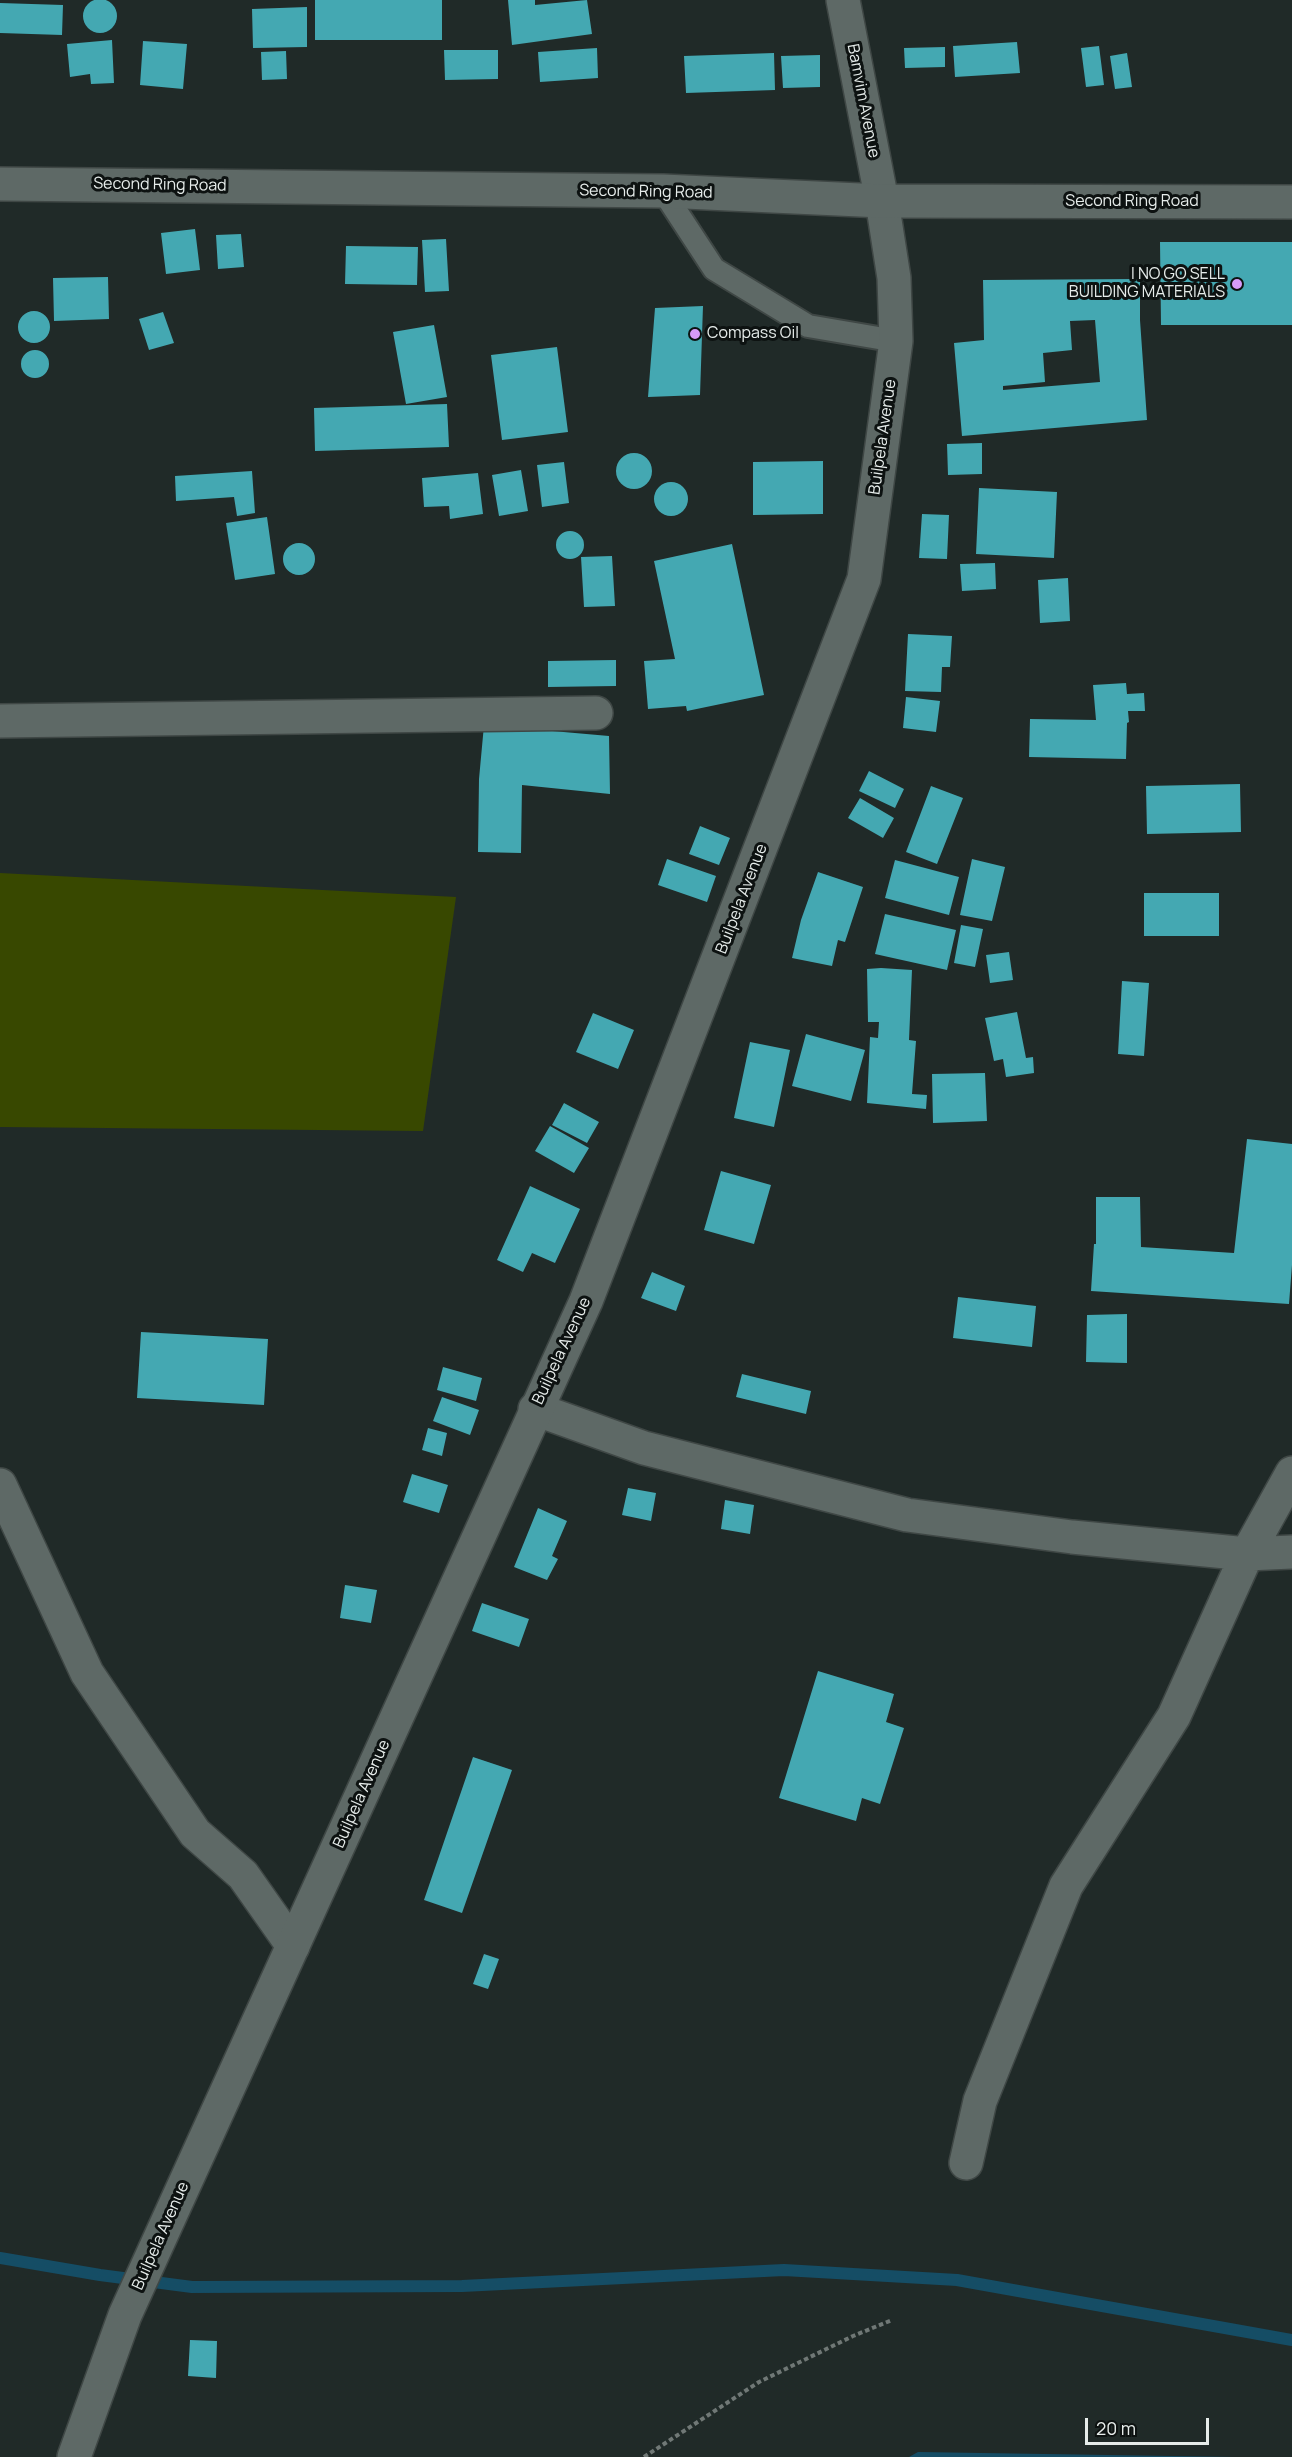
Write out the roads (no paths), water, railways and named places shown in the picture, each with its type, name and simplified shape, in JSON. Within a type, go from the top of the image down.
[{"type":"street","name":"Bamvim Avenue","points":[[843,0],[882,201]]},
{"type":"street","name":"Second Ring Road","points":[[0,184],[663,191],[882,201],[1292,202]]},
{"type":"street","name":"Builpela Avenue","points":[[74,2457],[125,2315],[586,1301],[864,579],[896,341],[894,278],[882,201]]},
{"type":"street","points":[[0,721],[596,713]]},
{"type":"street","points":[[535,1409],[644,1448],[906,1515],[1072,1537],[1247,1554],[1292,1552]]},
{"type":"street","points":[[966,2163],[980,2101],[1066,1887],[1173,1716],[1247,1554],[1292,1473]]},
{"type":"street","points":[[0,1485],[87,1673],[195,1833],[243,1875],[293,1946]]},
{"type":"lane","points":[[663,191],[714,269],[808,326],[896,341]]},
{"type":"water","points":[[918,2452],[1235,2457],[909,2457]]},
{"type":"waterway","points":[[0,2258],[100,2275],[192,2287],[462,2286],[784,2270],[957,2280],[1292,2340]]},
{"type":"place","name":"I NO GO SELL BUILDING MATERIALS","points":[[1237,284]]},
{"type":"place","name":"Compass Oil","points":[[695,334]]}]
